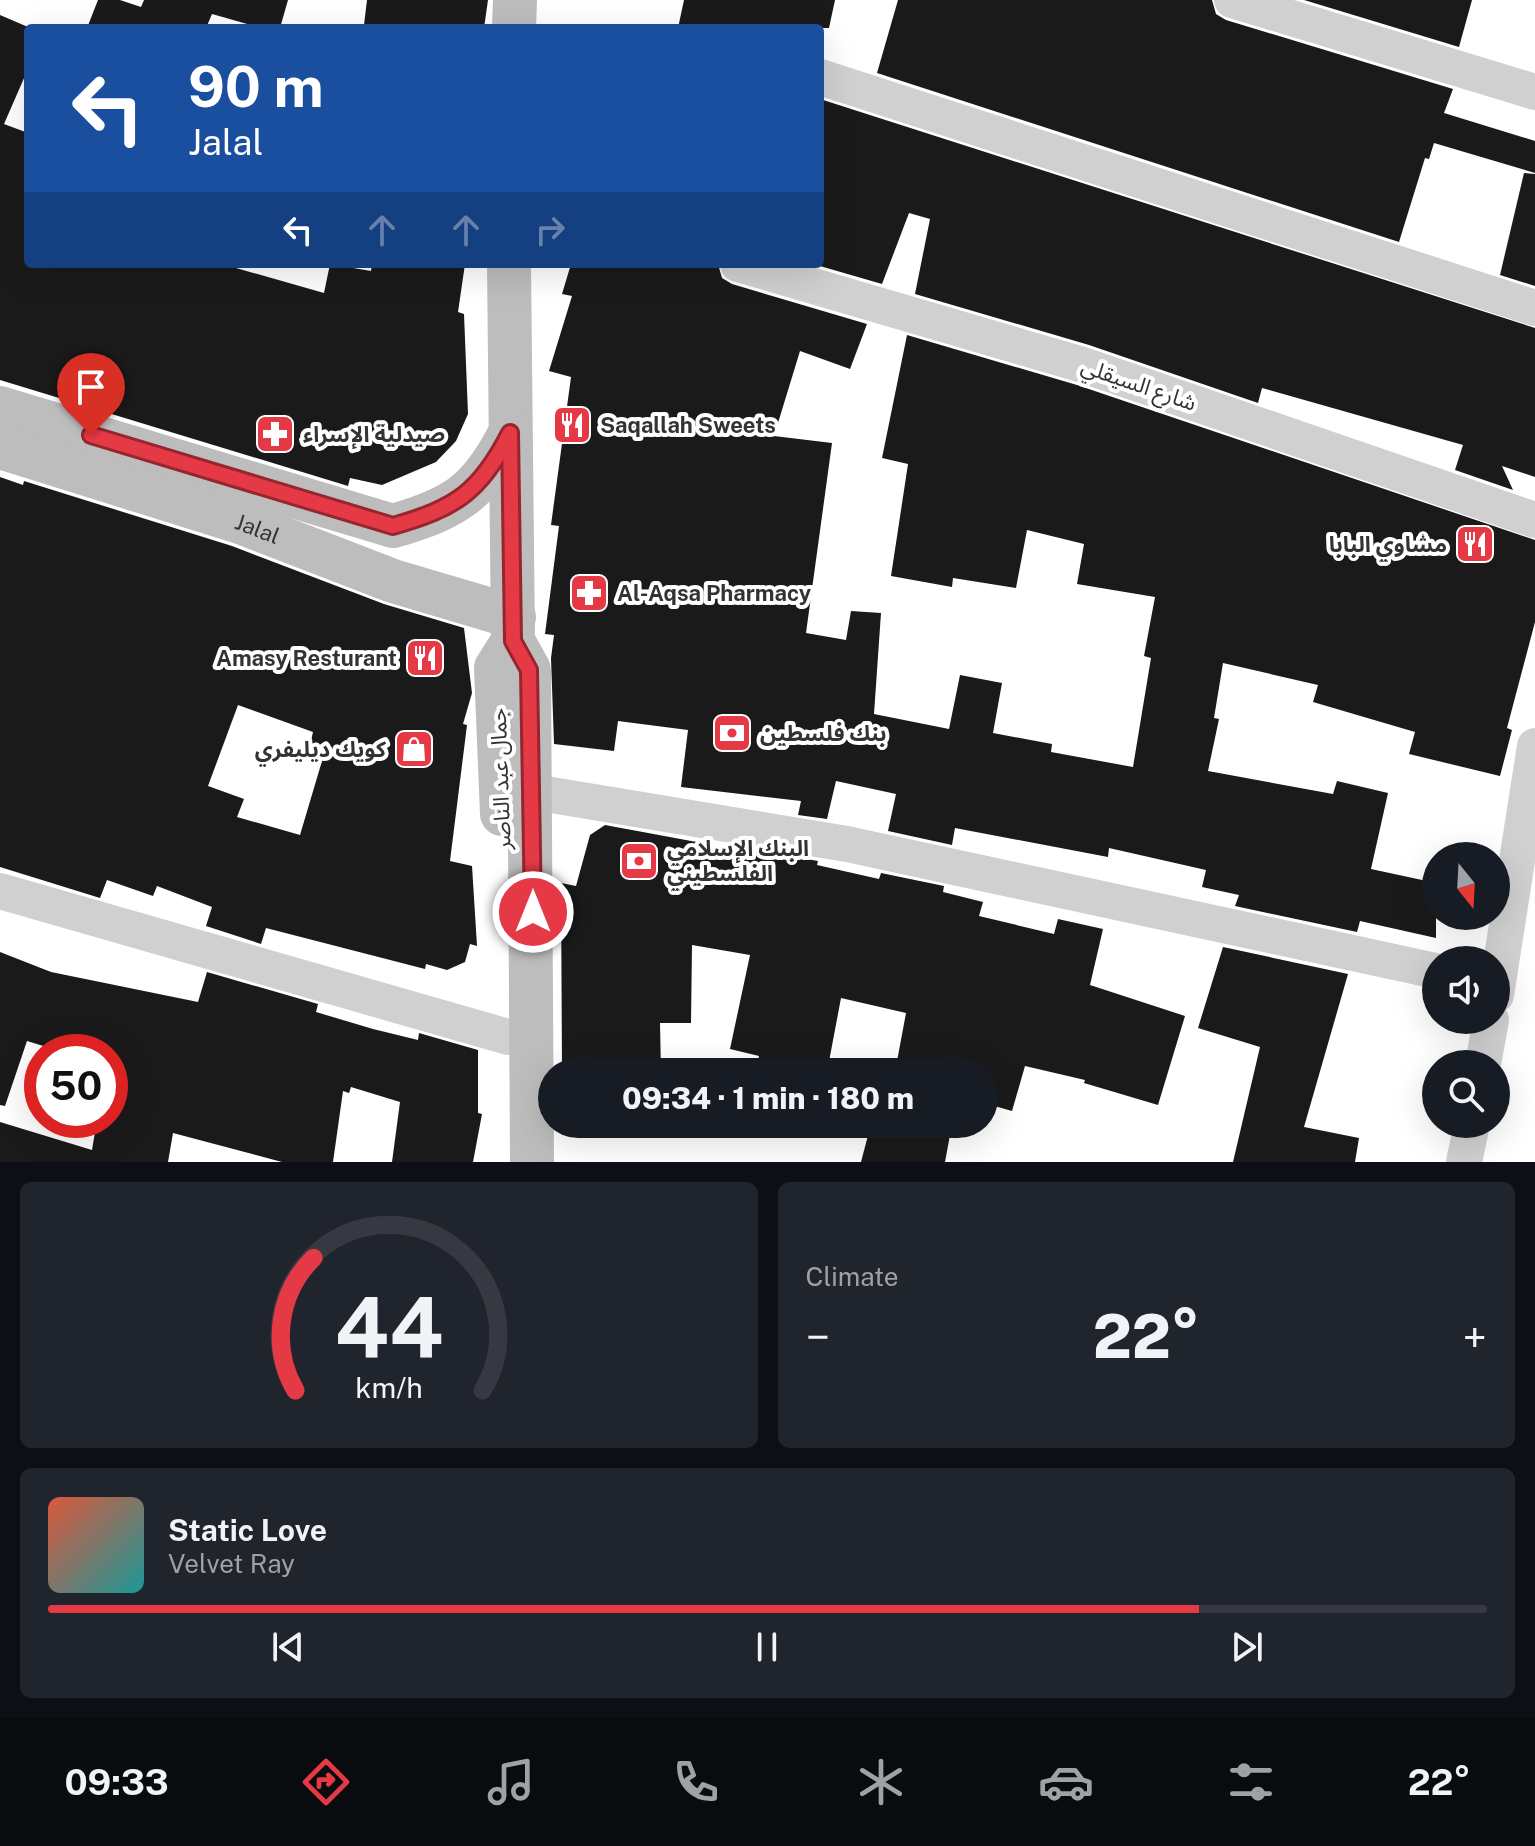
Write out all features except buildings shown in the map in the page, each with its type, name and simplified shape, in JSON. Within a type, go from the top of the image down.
[{"type":"main road","points":[[514,24],[515,0]]},
{"type":"main road","name":"جمال عبد الناصر","points":[[509,268],[514,629],[496,668],[516,790],[521,1162]]},
{"type":"main road","name":"Jalal","points":[[0,408],[393,526],[433,515],[461,501],[486,476],[510,433]]},
{"type":"main road","name":"Jalal","points":[[0,447],[240,522],[514,629]]},
{"type":"main road","name":"جمال عبد الناصر","points":[[516,790],[508,1037],[521,1162]]},
{"type":"street","points":[[1232,0],[1535,92]]},
{"type":"street","points":[[824,78],[1535,308]]},
{"type":"street","name":"شارع السيقلي","points":[[752,268],[1083,365],[1535,520]]},
{"type":"street","points":[[1503,946],[1535,746]]},
{"type":"street","points":[[516,790],[847,844],[1422,968]]},
{"type":"street","points":[[0,891],[508,1037]]},
{"type":"street","points":[[1464,1162],[1469,1138]]},
{"type":"place","name":"Saqallah Sweets","points":[[572,425]]},
{"type":"place","name":"صيدلية الإسراء","points":[[275,434]]},
{"type":"place","name":"مشاوي البابا","points":[[1475,544]]},
{"type":"place","name":"Al-Aqsa Pharmacy","points":[[589,593]]},
{"type":"place","name":"Amasy Resturant","points":[[425,658]]},
{"type":"place","name":"بنك فلسطين","points":[[732,733]]},
{"type":"place","name":"كويك ديليفري","points":[[414,749]]},
{"type":"place","name":"البنك الإسلامي الفلسطيني","points":[[639,861]]},
{"type":"route","points":[[91,435],[393,526],[433,515],[461,501],[486,476],[510,433],[513,641],[529,670],[533,912]]}]
